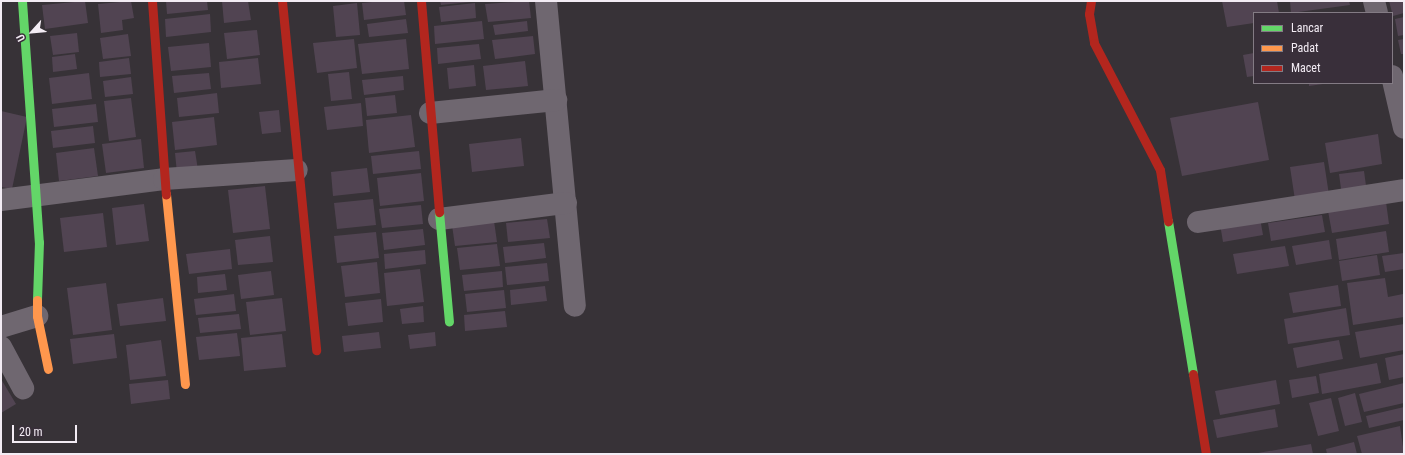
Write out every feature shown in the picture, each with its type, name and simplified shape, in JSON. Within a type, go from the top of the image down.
[{"type":"street","points":[[22,1],[39,242],[37,316],[48,369]]},
{"type":"street","points":[[152,1],[164,179],[184,384]]},
{"type":"street","points":[[282,1],[297,170],[316,350]]},
{"type":"street","points":[[421,1],[449,322]]},
{"type":"street","points":[[546,1],[575,306]]},
{"type":"street","points":[[1091,1],[1089,14],[1094,43],[1160,170],[1206,454]]},
{"type":"street","points":[[1374,1],[1377,12]]},
{"type":"street","points":[[1393,65],[1404,63]]},
{"type":"street","points":[[1393,80],[1404,128]]},
{"type":"street","points":[[430,113],[556,100]]},
{"type":"street","points":[[1,200],[36,197],[164,179],[297,170]]},
{"type":"street","points":[[1198,222],[1404,190]]},
{"type":"street","points":[[439,219],[566,203]]},
{"type":"street","points":[[1,327],[37,316]]},
{"type":"street","points":[[1,347],[24,388]]},
{"type":"building","points":[[85,1],[88,23],[45,29],[42,5]]},
{"type":"building","points":[[131,1],[134,18],[122,20],[123,30],[101,33],[98,4]]},
{"type":"building","points":[[166,1],[207,1],[208,10],[167,14]]},
{"type":"building","points":[[222,1],[248,1],[251,20],[224,23]]},
{"type":"building","points":[[404,1],[406,15],[364,20],[362,3]]},
{"type":"building","points":[[440,1],[470,1],[470,2],[441,5]]},
{"type":"building","points":[[529,1],[531,18],[488,22],[485,4]]},
{"type":"building","points":[[1222,1],[1277,1],[1279,12],[1253,12],[1253,23],[1227,27]]},
{"type":"building","points":[[1290,1],[1349,1],[1350,5],[1298,12],[1291,12]]},
{"type":"building","points":[[1389,1],[1404,1],[1404,13],[1393,16]]},
{"type":"building","points":[[357,3],[360,35],[336,37],[333,6]]},
{"type":"building","points":[[475,3],[476,18],[441,22],[439,7]]},
{"type":"building","points":[[210,14],[211,32],[166,37],[165,19]]},
{"type":"building","points":[[1404,17],[1404,35],[1398,36],[1395,19]]},
{"type":"building","points":[[406,19],[408,33],[369,37],[367,24]]},
{"type":"building","points":[[482,21],[484,39],[435,44],[434,26]]},
{"type":"building","points":[[527,21],[528,31],[495,35],[493,25]]},
{"type":"building","points":[[257,30],[260,55],[227,59],[224,33]]},
{"type":"building","points":[[77,33],[79,52],[53,55],[50,36]]},
{"type":"building","points":[[128,34],[131,56],[103,59],[100,38]]},
{"type":"building","points":[[533,36],[535,54],[495,59],[492,40]]},
{"type":"building","points":[[354,39],[357,68],[317,73],[313,43]]},
{"type":"building","points":[[406,39],[409,69],[362,74],[358,44]]},
{"type":"building","points":[[1404,39],[1404,54],[1401,54],[1398,40]]},
{"type":"building","points":[[209,43],[211,67],[171,71],[168,47]]},
{"type":"building","points":[[479,44],[481,59],[438,64],[437,48]]},
{"type":"building","points":[[1253,53],[1253,76],[1247,77],[1243,55]]},
{"type":"building","points":[[75,54],[77,69],[53,72],[52,57]]},
{"type":"building","points":[[129,58],[131,74],[100,77],[99,62]]},
{"type":"building","points":[[258,58],[261,84],[221,88],[219,62]]},
{"type":"building","points":[[525,61],[528,86],[486,90],[483,66]]},
{"type":"building","points":[[474,65],[476,86],[449,89],[447,68]]},
{"type":"building","points":[[349,72],[352,99],[331,101],[328,74]]},
{"type":"building","points":[[89,73],[92,99],[52,104],[49,78]]},
{"type":"building","points":[[209,73],[211,89],[174,93],[172,76]]},
{"type":"building","points":[[403,76],[404,90],[364,95],[362,80]]},
{"type":"building","points":[[131,77],[133,94],[105,97],[103,81]]},
{"type":"building","points":[[1309,84],[1323,84],[1309,86]]},
{"type":"building","points":[[217,93],[219,113],[179,117],[177,98]]},
{"type":"building","points":[[395,95],[397,113],[367,116],[365,98]]},
{"type":"building","points":[[131,98],[136,137],[109,141],[104,101]]},
{"type":"building","points":[[1258,102],[1269,160],[1182,176],[1170,118]]},
{"type":"building","points":[[361,103],[363,126],[327,130],[324,107]]},
{"type":"building","points":[[96,104],[98,122],[54,127],[52,109]]},
{"type":"building","points":[[279,110],[281,132],[262,134],[259,112]]},
{"type":"building","points":[[1,111],[27,117],[12,189],[1,187]]},
{"type":"building","points":[[411,115],[415,147],[369,153],[366,120]]},
{"type":"building","points":[[214,117],[217,145],[175,150],[172,122]]},
{"type":"building","points":[[93,126],[95,143],[53,148],[51,131]]},
{"type":"building","points":[[1378,134],[1382,164],[1330,173],[1325,143]]},
{"type":"building","points":[[521,138],[524,166],[472,172],[469,144]]},
{"type":"building","points":[[141,139],[144,168],[106,173],[102,144]]},
{"type":"building","points":[[94,148],[98,176],[59,181],[56,153]]},
{"type":"building","points":[[195,151],[198,170],[177,173],[175,153]]},
{"type":"building","points":[[419,151],[421,169],[373,174],[371,156]]},
{"type":"building","points":[[1324,162],[1329,195],[1295,200],[1290,167]]},
{"type":"building","points":[[367,168],[370,192],[333,196],[331,172]]},
{"type":"building","points":[[1364,171],[1367,193],[1342,196],[1339,174]]},
{"type":"building","points":[[421,173],[424,201],[380,206],[377,178]]},
{"type":"building","points":[[265,186],[270,229],[233,233],[228,190]]},
{"type":"building","points":[[373,199],[376,225],[337,229],[334,203]]},
{"type":"building","points":[[1386,202],[1389,224],[1332,233],[1328,211]]},
{"type":"building","points":[[144,204],[149,241],[116,245],[112,208]]},
{"type":"building","points":[[421,205],[423,224],[382,228],[379,209]]},
{"type":"building","points":[[103,213],[107,247],[64,252],[60,218]]},
{"type":"building","points":[[1322,215],[1325,232],[1271,241],[1268,223]]},
{"type":"building","points":[[1260,218],[1263,235],[1223,242],[1220,224]]},
{"type":"building","points":[[547,219],[550,238],[508,242],[506,223]]},
{"type":"building","points":[[494,221],[497,242],[455,246],[452,225]]},
{"type":"building","points":[[423,229],[425,245],[384,250],[382,233]]},
{"type":"building","points":[[1386,231],[1389,252],[1339,260],[1336,239]]},
{"type":"building","points":[[376,232],[379,258],[337,263],[334,236]]},
{"type":"building","points":[[270,236],[273,262],[238,265],[235,240]]},
{"type":"building","points":[[1329,240],[1332,259],[1296,265],[1292,246]]},
{"type":"building","points":[[544,243],[546,258],[505,263],[503,247]]},
{"type":"building","points":[[497,244],[500,266],[460,270],[457,248]]},
{"type":"building","points":[[1285,246],[1289,266],[1237,274],[1233,254]]},
{"type":"building","points":[[230,249],[232,269],[189,274],[186,254]]},
{"type":"building","points":[[425,250],[426,264],[385,269],[384,254]]},
{"type":"building","points":[[1404,253],[1404,269],[1385,272],[1382,256]]},
{"type":"building","points":[[1377,255],[1380,275],[1342,281],[1339,261]]},
{"type":"building","points":[[377,262],[380,293],[345,297],[341,266]]},
{"type":"building","points":[[547,263],[549,281],[507,285],[505,267]]},
{"type":"building","points":[[420,269],[424,302],[387,306],[384,273]]},
{"type":"building","points":[[271,271],[274,295],[241,299],[238,275]]},
{"type":"building","points":[[502,271],[503,287],[464,291],[462,275]]},
{"type":"building","points":[[225,274],[227,290],[198,293],[197,277]]},
{"type":"building","points":[[1385,278],[1388,297],[1403,294],[1404,317],[1353,325],[1347,283]]},
{"type":"building","points":[[106,283],[112,330],[73,335],[67,288]]},
{"type":"building","points":[[1338,285],[1341,306],[1293,313],[1289,293]]},
{"type":"building","points":[[545,286],[547,301],[511,305],[510,290]]},
{"type":"building","points":[[504,290],[506,308],[467,312],[465,294]]},
{"type":"building","points":[[234,294],[236,311],[196,315],[194,299]]},
{"type":"building","points":[[163,298],[166,321],[120,326],[117,304]]},
{"type":"building","points":[[282,298],[286,331],[250,335],[246,302]]},
{"type":"building","points":[[381,299],[383,322],[348,326],[345,303]]},
{"type":"building","points":[[423,306],[424,322],[402,324],[400,309]]},
{"type":"building","points":[[1346,308],[1350,335],[1288,344],[1284,319]]},
{"type":"building","points":[[505,311],[507,327],[465,331],[464,315]]},
{"type":"building","points":[[239,314],[241,329],[200,333],[198,318]]},
{"type":"building","points":[[1404,324],[1404,350],[1360,358],[1355,332]]},
{"type":"building","points":[[379,332],[381,348],[344,352],[342,336]]},
{"type":"building","points":[[435,332],[436,346],[410,349],[408,335]]},
{"type":"building","points":[[237,333],[240,356],[199,360],[196,337]]},
{"type":"building","points":[[114,334],[117,358],[73,364],[70,339]]},
{"type":"building","points":[[282,334],[286,367],[244,371],[241,338]]},
{"type":"building","points":[[161,340],[166,376],[130,380],[126,345]]},
{"type":"building","points":[[1339,340],[1343,359],[1297,368],[1293,348]]},
{"type":"building","points":[[1404,354],[1404,377],[1389,380],[1385,358]]},
{"type":"building","points":[[1377,363],[1381,383],[1322,394],[1319,374]]},
{"type":"building","points":[[1316,376],[1319,393],[1292,398],[1289,380]]},
{"type":"building","points":[[1,379],[16,404],[1,413]]},
{"type":"building","points":[[168,380],[170,399],[131,404],[129,384]]},
{"type":"building","points":[[1276,380],[1280,404],[1220,415],[1215,391]]},
{"type":"building","points":[[1404,383],[1404,403],[1364,412],[1359,394]]},
{"type":"building","points":[[1355,393],[1362,422],[1345,426],[1338,398]]},
{"type":"building","points":[[1331,398],[1339,431],[1318,436],[1309,403]]},
{"type":"building","points":[[1404,407],[1404,420],[1369,428],[1366,416]]},
{"type":"building","points":[[1275,409],[1278,427],[1217,438],[1213,420]]},
{"type":"building","points":[[1400,426],[1404,454],[1362,454],[1357,436]]},
{"type":"building","points":[[1354,442],[1357,454],[1327,454],[1326,449]]},
{"type":"building","points":[[1311,444],[1313,454],[1258,454],[1258,453]]},
{"type":"traffic: fast","points":[[22,1],[39,242],[37,300]]},
{"type":"traffic: fast","points":[[439,212],[449,322]]},
{"type":"traffic: fast","points":[[1168,221],[1193,374]]},
{"type":"traffic: slow","points":[[166,194],[185,384]]},
{"type":"traffic: slow","points":[[37,300],[37,316],[48,369]]},
{"type":"traffic: jam","points":[[152,1],[166,194]]},
{"type":"traffic: jam","points":[[282,1],[316,350]]},
{"type":"traffic: jam","points":[[421,1],[439,212]]},
{"type":"traffic: jam","points":[[1091,1],[1089,14],[1094,43],[1160,170],[1168,221]]},
{"type":"traffic: jam","points":[[1193,374],[1206,454]]}]
